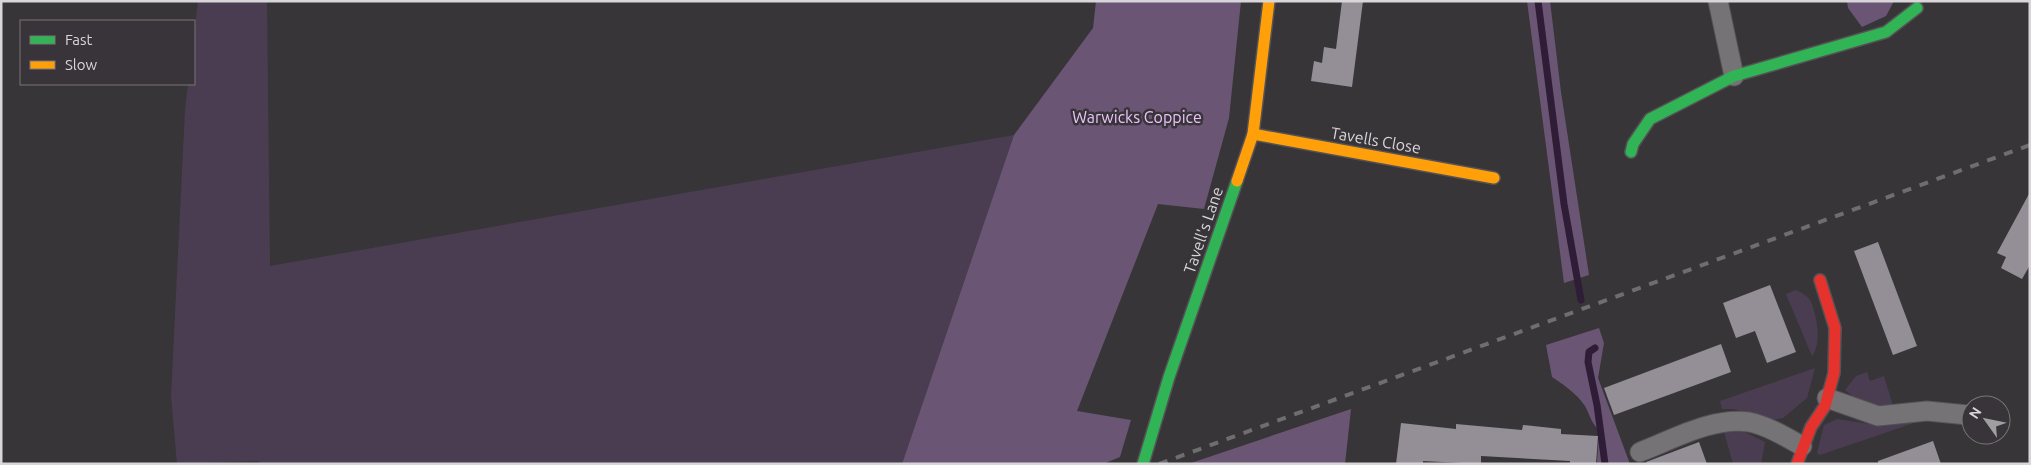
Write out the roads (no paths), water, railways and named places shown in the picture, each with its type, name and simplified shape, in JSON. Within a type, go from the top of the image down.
[{"type":"street","name":"Tavell's Lane","points":[[1143,464],[1169,377],[1253,134],[1269,1]]},
{"type":"street","points":[[1718,1],[1734,76]]},
{"type":"street","points":[[1631,152],[1633,144],[1650,119],[1734,76],[1837,48],[1886,32],[1917,8]]},
{"type":"street","name":"Tavells Close","points":[[1253,134],[1494,178]]},
{"type":"street","points":[[1640,452],[1707,426],[1730,421],[1750,423],[1771,430],[1800,455],[1827,398],[1834,373],[1835,328],[1820,280]]},
{"type":"street","points":[[1827,398],[1878,416],[1927,411],[1961,414]]},
{"type":"waterway","points":[[1538,1],[1564,204],[1581,300]]},
{"type":"waterway","points":[[1595,348],[1589,352],[1588,362],[1597,405],[1605,464]]},
{"type":"railway","points":[[1159,464],[2030,145]]},
{"type":"park label","name":"Warwicks Coppice","points":[[1137,117]]}]
